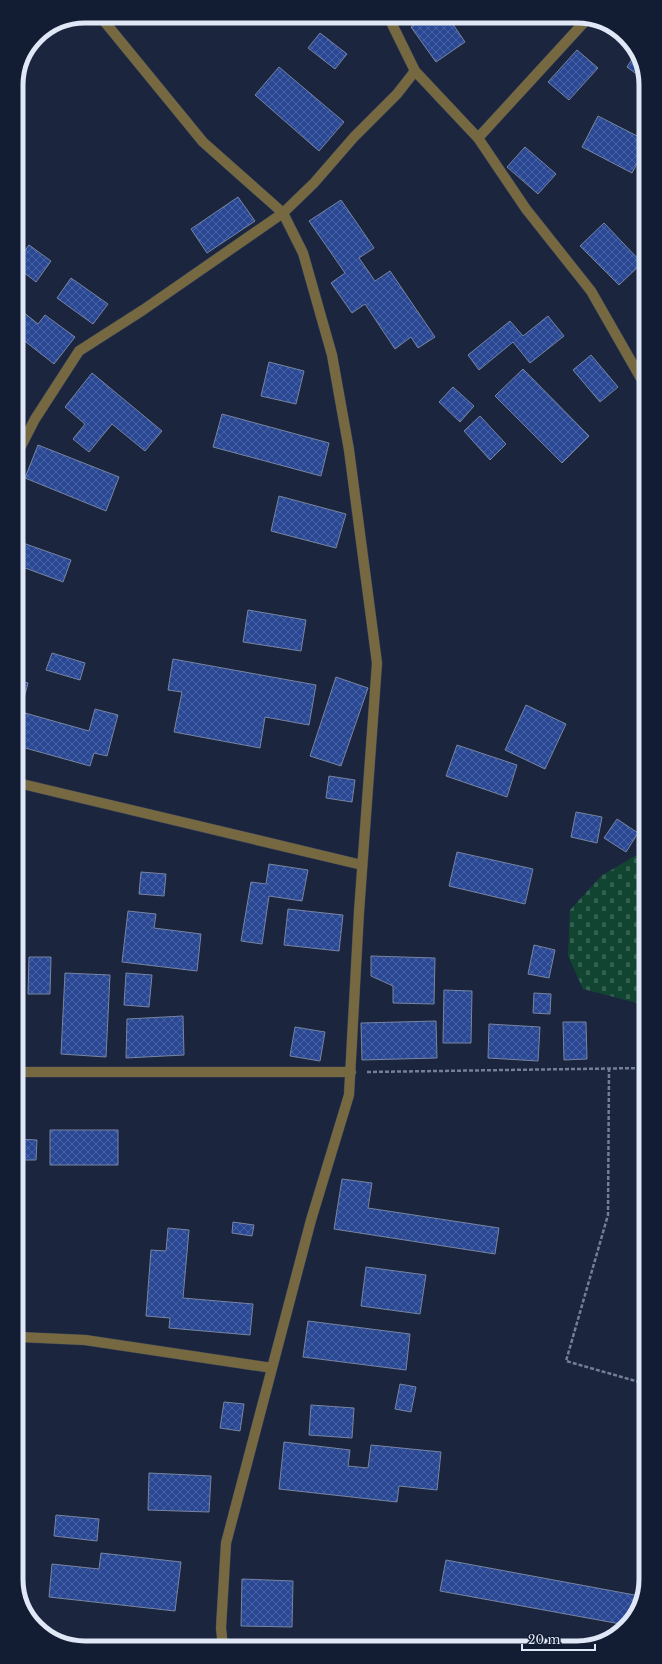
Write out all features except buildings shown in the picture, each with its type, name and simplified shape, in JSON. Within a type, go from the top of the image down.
[{"type":"street","points":[[106,23],[203,142],[283,213],[303,253],[308,276],[332,355],[349,450],[377,664],[362,865],[349,1095],[311,1220],[226,1543],[220,1628],[222,1641]]},
{"type":"street","points":[[392,23],[415,71],[478,138],[526,209],[591,291],[639,375]]},
{"type":"street","points":[[478,138],[583,23]]},
{"type":"street","points":[[23,442],[35,419],[79,351],[143,310],[283,213],[314,183],[354,137],[397,94],[415,71]]},
{"type":"street","points":[[23,784],[362,865]]},
{"type":"street","points":[[23,1072],[351,1072]]},
{"type":"street","points":[[23,1337],[85,1340],[272,1368]]},
{"type":"path","points":[[609,1068],[608,1215],[566,1361],[639,1382]]},
{"type":"path","points":[[351,1072],[639,1068]]},
{"type":"green space","points":[[639,854],[639,1002],[637,1003],[583,989],[568,956],[570,910],[601,876]]}]
